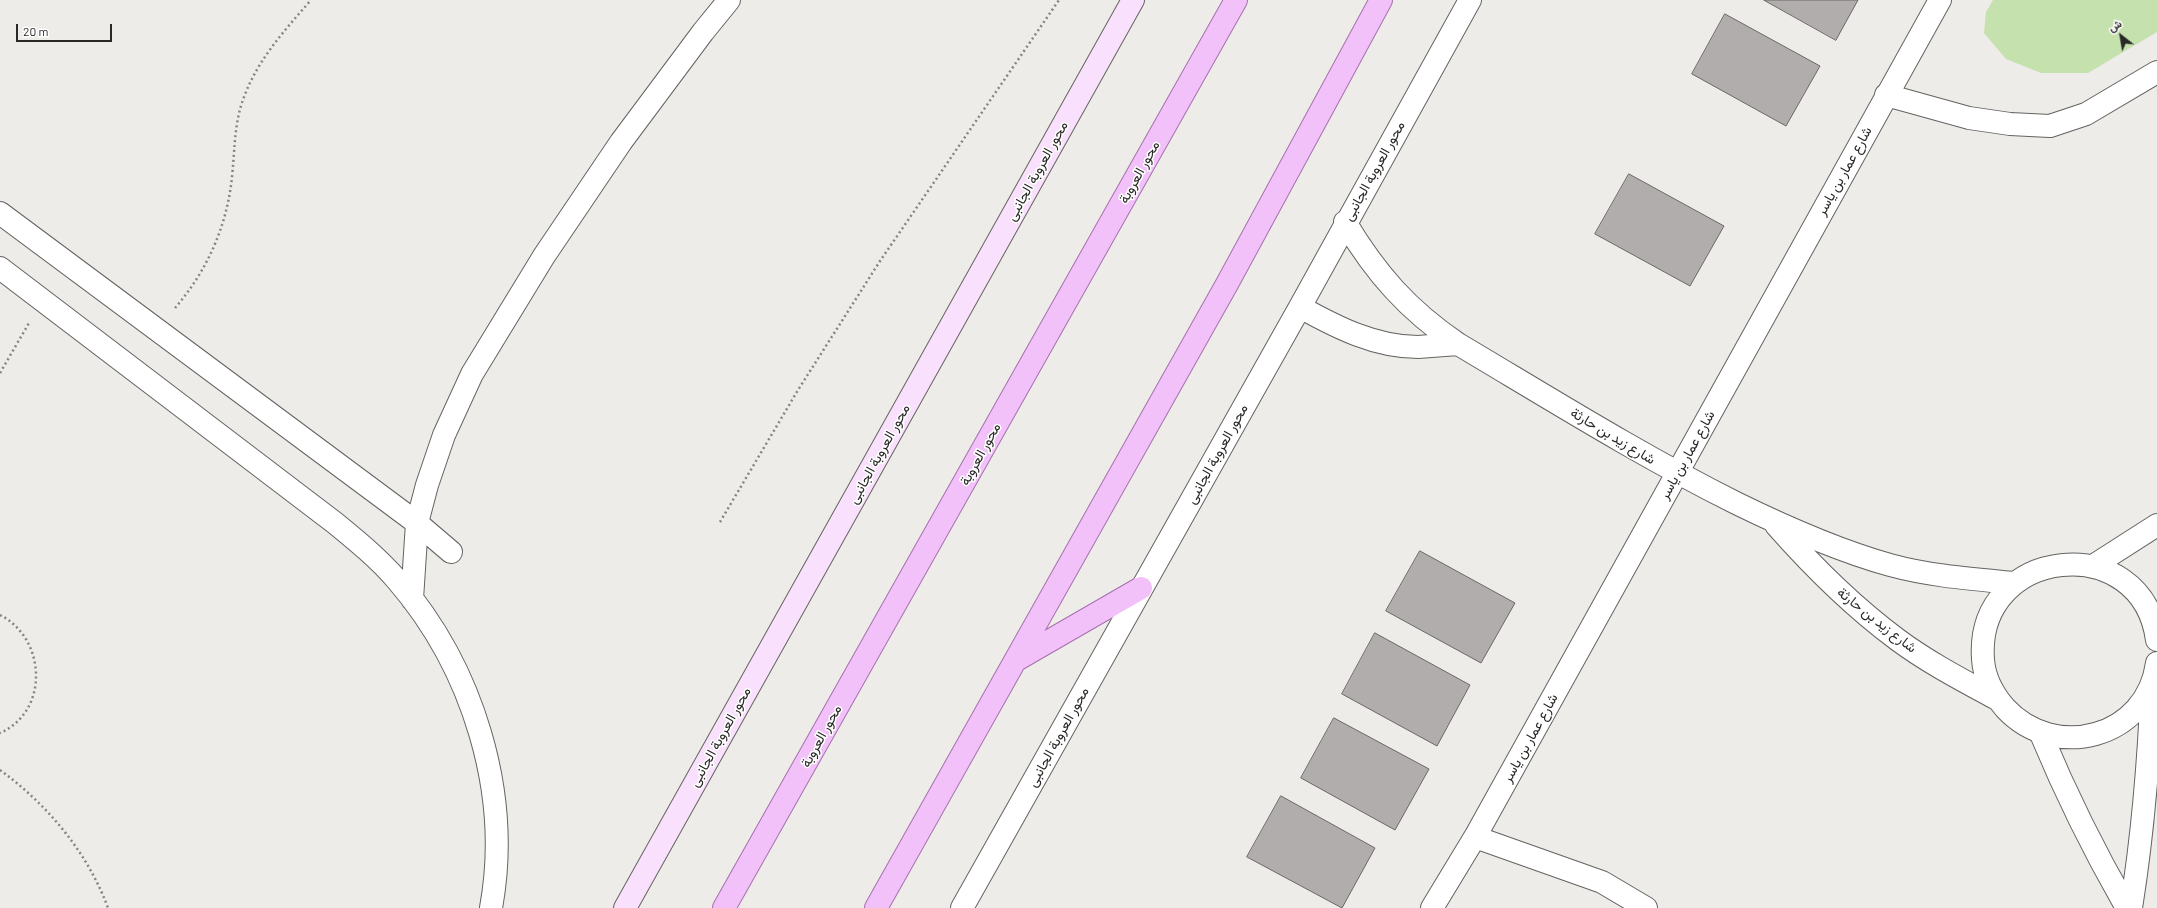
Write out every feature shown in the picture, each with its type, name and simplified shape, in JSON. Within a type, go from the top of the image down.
[{"type":"main road","name":"محور العروبة","points":[[724,908],[1236,0]]},
{"type":"main road","points":[[876,908],[1227,284],[1381,0]]},
{"type":"main road","points":[[1017,659],[1141,588]]},
{"type":"street","points":[[412,599],[417,523],[444,434],[472,374],[544,256],[621,142],[703,32],[729,0]]},
{"type":"street","name":"محور العروبة الجانبى","points":[[625,908],[1132,0]]},
{"type":"street","name":"محور العروبة الجانبى","points":[[962,908],[1300,307],[1345,222],[1470,0]]},
{"type":"street","name":"شارع عمار بن ياسر","points":[[1432,908],[1474,837],[1940,0]]},
{"type":"street","points":[[1886,95],[1969,118],[2010,124],[2050,126],[2086,114],[2157,72]]},
{"type":"street","points":[[0,213],[417,523],[451,552]]},
{"type":"street","name":"شارع زيد بن حارثة","points":[[1345,222],[1362,251],[1382,278],[1405,303],[1430,325],[1458,344],[1677,474],[1773,521],[1830,546],[1890,565],[1952,578],[2014,583]]},
{"type":"street","points":[[0,268],[335,522],[368,550],[397,580],[412,599],[446,650],[465,688],[490,770],[495,811],[497,854],[491,908]]},
{"type":"street","points":[[1300,307],[1336,328],[1375,341],[1416,347],[1458,344]]},
{"type":"street","name":"شارع زيد بن حارثة","points":[[1773,521],[1811,564],[1853,604],[1898,640],[1947,672],[1997,699]]},
{"type":"street","points":[[2093,566],[2157,525]]},
{"type":"street","points":[[2154,673],[2141,703],[2125,719],[2106,731],[2085,737],[2062,738],[2041,734],[2016,720],[1997,699],[1988,680],[1983,660],[1984,638],[1989,618],[2000,599],[2014,583],[2039,569],[2066,563],[2093,566],[2115,575],[2133,589],[2147,608],[2156,629],[2157,640]]},
{"type":"street","points":[[2131,908],[2142,838],[2149,760],[2154,673]]},
{"type":"street","points":[[2041,734],[2076,816],[2096,856],[2127,908]]},
{"type":"street","points":[[1474,837],[1602,882],[1646,908]]},
{"type":"path","points":[[156,330],[194,286],[208,263],[218,238],[226,211],[232,178],[237,120],[253,75],[264,57],[311,0]]},
{"type":"path","points":[[720,522],[798,390],[880,261],[1059,0]]},
{"type":"path","points":[[0,373],[43,301]]},
{"type":"path","points":[[0,615],[19,628],[29,643],[35,658],[37,675],[34,692],[28,708],[17,722],[0,733]]},
{"type":"path","points":[[0,770],[18,783],[68,837],[101,887],[108,908]]},
{"type":"green space","points":[[1993,0],[2157,0],[2157,32],[2088,73],[2041,73],[2006,59],[1984,33],[1986,12]]},
{"type":"building","points":[[1764,0],[1858,0],[1836,40]]},
{"type":"building","points":[[1725,14],[1820,66],[1786,126],[1692,74]]},
{"type":"building","points":[[1629,174],[1724,226],[1690,286],[1595,234]]},
{"type":"building","points":[[1420,551],[1515,603],[1481,663],[1386,611]]},
{"type":"building","points":[[1375,633],[1470,685],[1437,746],[1342,694]]},
{"type":"building","points":[[1334,718],[1429,769],[1395,830],[1301,778]]},
{"type":"building","points":[[1281,796],[1375,848],[1342,908],[1247,857]]}]
